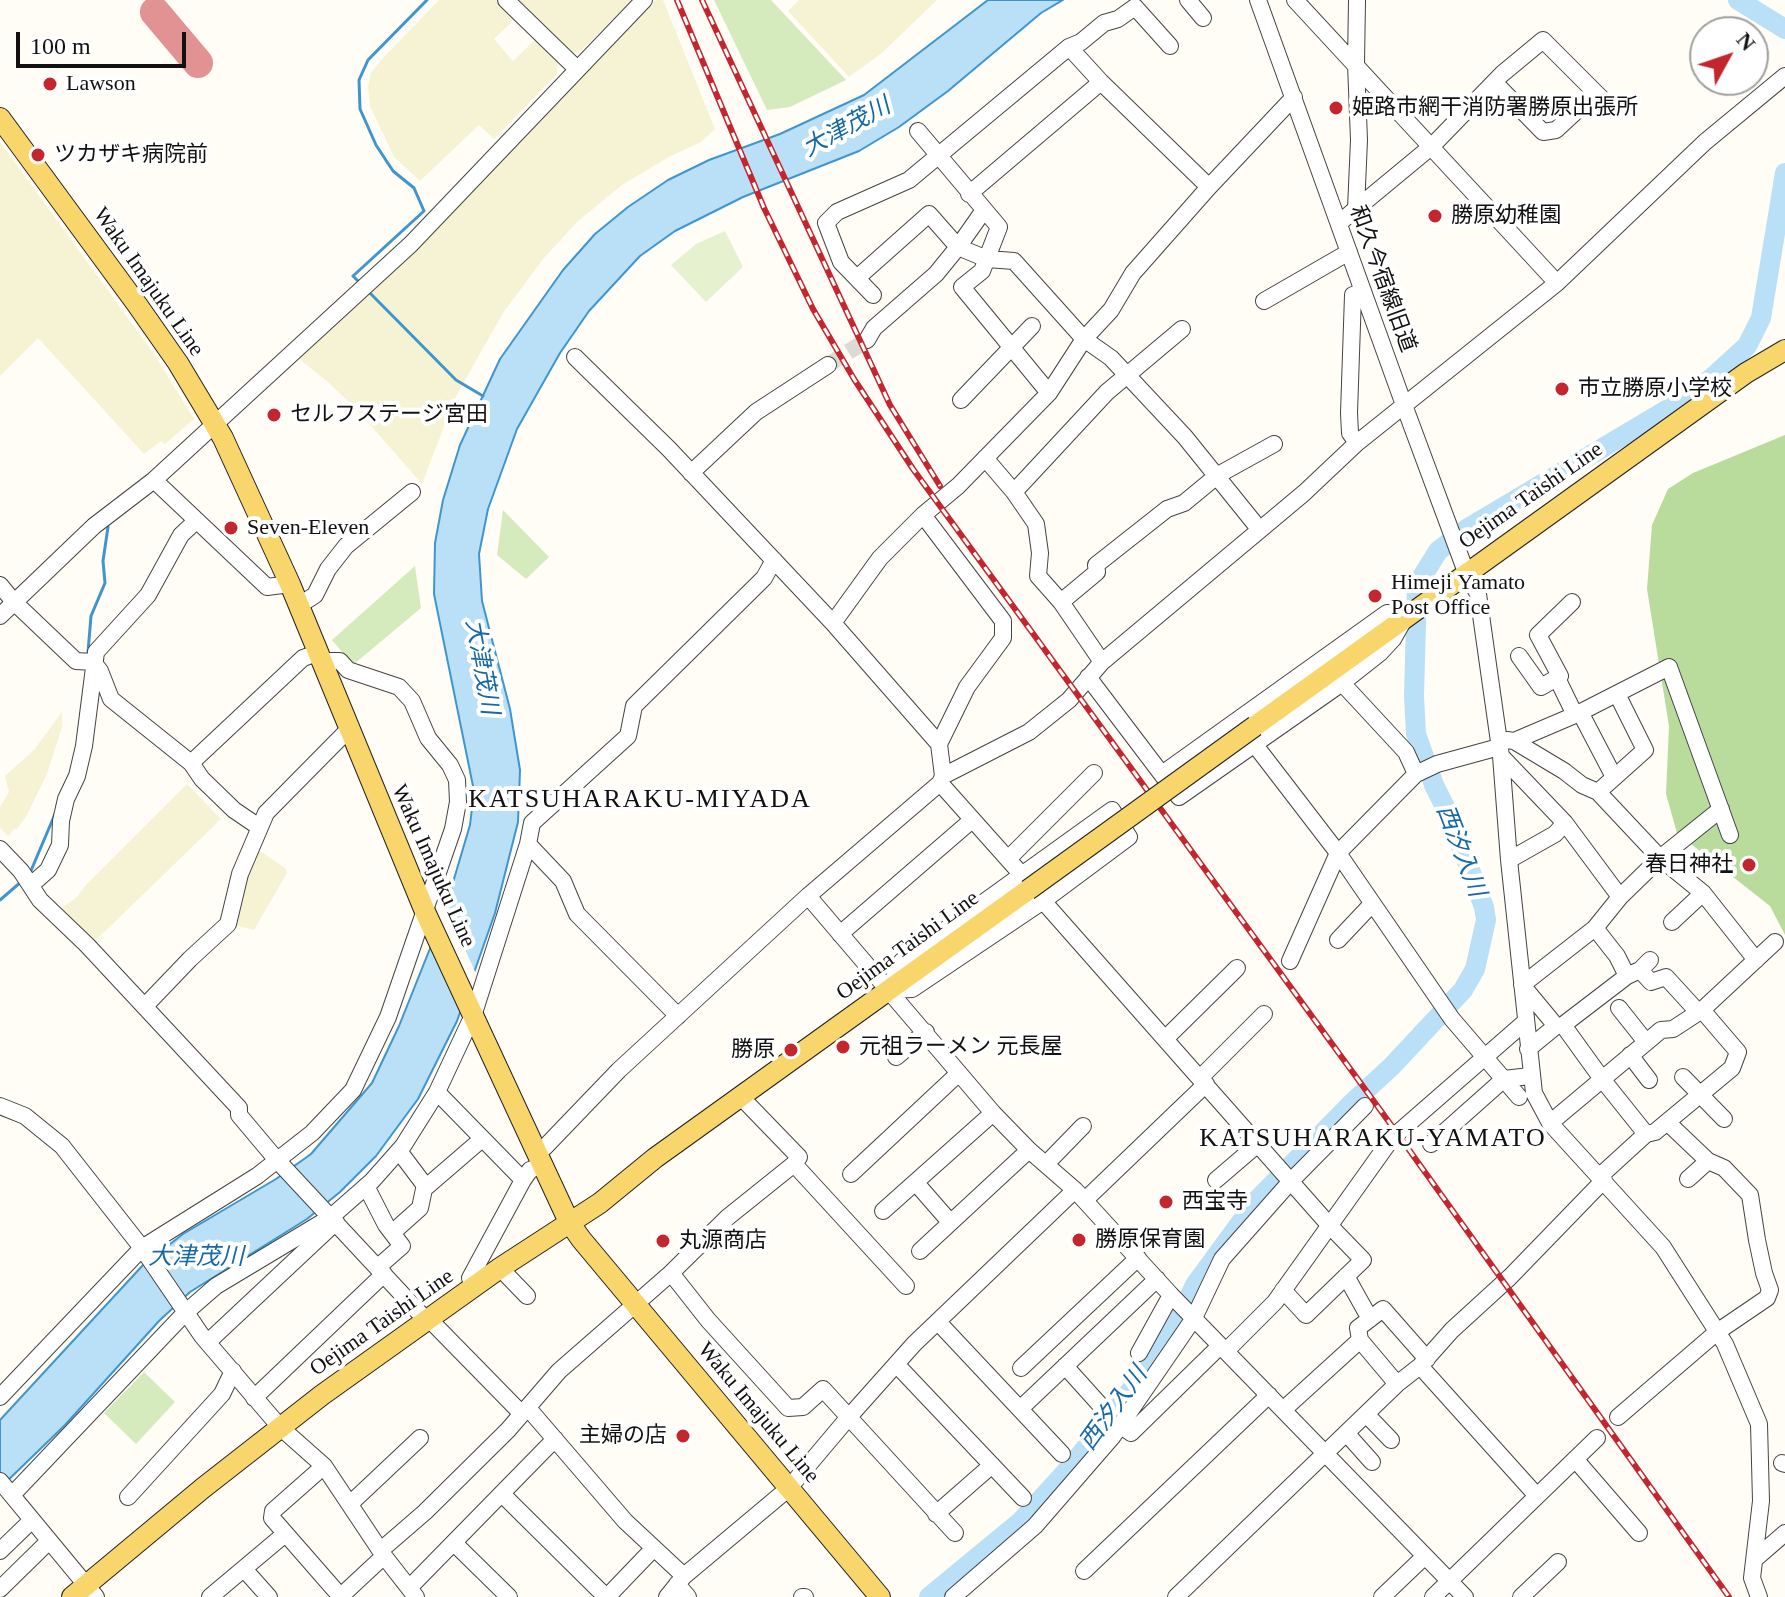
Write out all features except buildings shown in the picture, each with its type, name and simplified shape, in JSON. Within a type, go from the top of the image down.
[{"type":"main road","name":"Waku Imajuku Line","points":[[0,118],[136,303],[215,424],[290,584],[426,914],[569,1222],[880,1597]]},
{"type":"main road","name":"Oejima Taishi Line","points":[[85,1593],[280,1427],[427,1319],[600,1203],[655,1158],[888,990],[1255,735],[1353,656],[1466,572],[1746,373],[1785,350]]},
{"type":"street","points":[[506,0],[576,68]]},
{"type":"street","points":[[0,616],[94,526],[154,480],[411,244],[644,0]]},
{"type":"street","points":[[1188,0],[1203,18]]},
{"type":"street","name":"和久今宿線旧道","points":[[1258,0],[1404,405],[1466,572],[1478,594],[1503,746],[1509,860],[1534,1093],[1550,1123],[1663,1247],[1725,1344],[1759,1424],[1761,1501],[1752,1578],[1759,1597]]},
{"type":"street","points":[[1295,0],[1557,283]]},
{"type":"street","points":[[1356,209],[1359,140],[1357,0]]},
{"type":"street","points":[[873,295],[841,262],[826,223],[837,212],[909,180],[1069,47],[1135,7],[1170,46]]},
{"type":"street","points":[[1339,223],[1432,146],[1502,74],[1543,40],[1613,110]]},
{"type":"street","points":[[1069,47],[1209,187]]},
{"type":"street","points":[[474,1287],[470,1278],[523,1180],[545,1147],[619,1070],[808,896],[941,780],[1029,732],[1069,700],[1102,662],[1304,493],[1357,443],[1557,283],[1705,142],[1785,76]]},
{"type":"street","points":[[969,194],[1101,82]]},
{"type":"street","points":[[1495,83],[1543,132],[1556,130],[1596,93]]},
{"type":"street","points":[[833,623],[880,558],[923,515],[958,486],[1049,393],[1084,339],[1111,310],[1133,273],[1294,97]]},
{"type":"street","points":[[918,131],[999,227],[982,271],[962,287],[1049,393]]},
{"type":"street","points":[[867,340],[874,328],[936,274],[984,210]]},
{"type":"street","points":[[857,278],[929,214],[958,247],[987,259],[1014,261],[1084,339],[1127,374],[1218,475],[1260,530]]},
{"type":"street","points":[[1264,301],[1349,252]]},
{"type":"street","points":[[1357,443],[1350,433],[1349,413],[1353,295],[1363,291]]},
{"type":"street","points":[[961,400],[1032,326]]},
{"type":"street","points":[[1014,492],[1127,374],[1182,329]]},
{"type":"street","points":[[575,357],[774,560],[939,744]]},
{"type":"street","points":[[691,473],[756,412],[828,365]]},
{"type":"street","points":[[1061,602],[1097,572],[1096,565],[1167,509],[1184,503],[1218,475],[1274,444]]},
{"type":"street","points":[[985,458],[1036,524],[1040,553],[1038,576],[1061,602],[1102,662]]},
{"type":"street","points":[[154,480],[267,587],[290,584]]},
{"type":"street","points":[[298,606],[315,595],[328,569],[353,539],[412,492]]},
{"type":"street","points":[[923,515],[1003,621],[1003,638],[967,687],[939,744],[941,780],[1031,889],[1363,1260],[1306,1315],[1283,1290]]},
{"type":"street","points":[[31,885],[48,870],[60,845],[66,799],[77,776],[84,746],[96,652],[148,595],[181,535],[196,521]]},
{"type":"street","points":[[208,1342],[399,1151],[437,1092],[474,1013],[532,823],[628,736],[634,706],[764,578],[774,560]]},
{"type":"street","points":[[0,585],[76,661],[93,662],[111,699],[191,763],[202,779],[234,810],[259,827]]},
{"type":"street","points":[[1519,656],[1541,687],[1560,676],[1538,635],[1572,602]]},
{"type":"street","points":[[1088,677],[1179,797],[1255,735],[1342,683],[1380,653],[1393,639],[1406,616],[1387,613],[1162,774]]},
{"type":"street","points":[[1362,630],[1353,656],[1380,653]]},
{"type":"street","points":[[0,1397],[142,1248],[257,1176],[312,1133],[353,1090],[388,1017],[453,829],[458,802],[457,780],[450,765],[428,738],[412,701],[399,687],[348,670],[340,661],[303,658],[191,763]]},
{"type":"street","points":[[1290,961],[1338,853],[1416,774],[1437,764],[1503,746],[1578,714],[1669,667],[1730,835]]},
{"type":"street","points":[[1557,678],[1614,777]]},
{"type":"street","points":[[1342,683],[1406,752],[1416,774]]},
{"type":"street","points":[[1598,792],[1645,750],[1617,694]]},
{"type":"street","points":[[145,1006],[228,924],[240,874],[266,813],[348,730]]},
{"type":"street","points":[[1255,735],[1452,1019],[1519,1097]]},
{"type":"street","points":[[1503,746],[1564,771],[1582,785],[1598,792],[1660,858],[1703,893],[1756,960]]},
{"type":"street","points":[[1503,746],[1620,897]]},
{"type":"street","points":[[1008,859],[1094,773]]},
{"type":"street","points":[[1646,1134],[1560,1026],[1522,985],[1595,928],[1620,897],[1660,858],[1721,809]]},
{"type":"street","points":[[1112,810],[1129,837],[1031,889],[1112,810]]},
{"type":"street","points":[[840,934],[972,820]]},
{"type":"street","points":[[1509,860],[1555,834],[1565,823]]},
{"type":"street","points":[[528,844],[563,881],[577,914],[678,1016]]},
{"type":"street","points":[[0,849],[21,871],[40,900],[145,1006],[239,1108],[239,1115],[276,1159],[381,1271],[427,1319],[555,1439],[625,1521],[654,1548],[676,1585],[688,1597]]},
{"type":"street","points":[[1672,922],[1703,893]]},
{"type":"street","points":[[808,896],[993,1113],[1080,1195],[1171,1295],[1465,1597]]},
{"type":"street","points":[[1338,940],[1371,905]]},
{"type":"street","points":[[1176,1597],[1397,1384],[1424,1362],[1646,1134],[1655,1132],[1732,1068],[1738,1052],[1700,1011],[1666,977],[1651,982],[1639,969],[1617,956],[1595,928]]},
{"type":"street","points":[[1550,1123],[1661,1030],[1673,1029],[1700,1011],[1775,942]]},
{"type":"street","points":[[1165,1039],[1237,968]]},
{"type":"street","points":[[1528,1049],[1639,969]]},
{"type":"street","points":[[1619,1008],[1646,1042]]},
{"type":"street","points":[[676,1585],[789,1488],[896,1364],[938,1322],[1203,1081],[1264,1014]]},
{"type":"street","points":[[1120,1425],[1131,1433],[1275,1302],[1392,1138],[1525,1022]]},
{"type":"street","points":[[896,1057],[926,1032]]},
{"type":"street","points":[[1630,1055],[1649,1080]]},
{"type":"street","points":[[851,1174],[959,1073]]},
{"type":"street","points":[[1431,1144],[1504,1079],[1530,1076]]},
{"type":"street","points":[[1683,1077],[1724,1119]]},
{"type":"street","points":[[437,1092],[523,1180]]},
{"type":"street","points":[[324,1466],[273,1511],[272,1518],[341,1597],[525,1411],[559,1371],[671,1273],[728,1217],[794,1164],[799,1157],[741,1097]]},
{"type":"street","points":[[0,1106],[25,1116],[62,1146],[142,1248],[208,1342],[280,1427],[324,1466],[382,1553],[413,1592],[454,1543],[555,1439]]},
{"type":"street","points":[[953,1597],[1035,1526],[1120,1425],[1194,1318],[1222,1259],[1291,1181],[1365,1106]]},
{"type":"street","points":[[883,1211],[993,1113]]},
{"type":"street","points":[[1618,1417],[1717,1332],[1767,1298],[1770,1290],[1759,1251],[1750,1195],[1724,1168],[1708,1161],[1667,1122]]},
{"type":"street","points":[[1047,1163],[1083,1126]]},
{"type":"street","points":[[392,1233],[420,1208],[426,1187],[482,1139]]},
{"type":"street","points":[[1216,1180],[1258,1144]]},
{"type":"street","points":[[920,1251],[1029,1150]]},
{"type":"street","points":[[399,1151],[426,1187]]},
{"type":"street","points":[[1688,1179],[1708,1161]]},
{"type":"street","points":[[794,1164],[906,1286]]},
{"type":"street","points":[[916,1183],[950,1222]]},
{"type":"street","points":[[254,1398],[402,1246],[366,1186]]},
{"type":"street","points":[[12,1495],[185,1313],[216,1286],[333,1219]]},
{"type":"street","points":[[1021,1368],[1138,1258]]},
{"type":"street","points":[[500,1268],[527,1296]]},
{"type":"street","points":[[671,1273],[708,1320],[788,1408],[803,1407],[823,1389],[955,1533]]},
{"type":"street","points":[[1346,1276],[1370,1319]]},
{"type":"street","points":[[1020,1409],[1157,1279]]},
{"type":"street","points":[[1139,1353],[1171,1295]]},
{"type":"street","points":[[1397,1384],[1360,1340],[1358,1328],[1383,1309],[1537,1496]]},
{"type":"street","points":[[938,1322],[1062,1454]]},
{"type":"street","points":[[1283,1410],[1360,1340]]},
{"type":"street","points":[[896,1364],[1023,1498]]},
{"type":"street","points":[[1065,1366],[1101,1406]]},
{"type":"street","points":[[128,1497],[222,1394],[233,1371]]},
{"type":"street","points":[[1084,1571],[1269,1395]]},
{"type":"street","points":[[1366,1414],[1391,1440]]},
{"type":"street","points":[[1347,1434],[1372,1462]]},
{"type":"street","points":[[351,1503],[420,1438]]},
{"type":"street","points":[[1433,1597],[1597,1438]]},
{"type":"street","points":[[1575,1459],[1639,1533]]},
{"type":"street","points":[[936,1514],[992,1465]]},
{"type":"street","points":[[0,1481],[49,1541],[85,1593]]},
{"type":"street","points":[[502,1494],[606,1597],[654,1548]]},
{"type":"street","points":[[0,1551],[32,1520]]},
{"type":"street","points":[[210,1597],[285,1534]]},
{"type":"street","points":[[0,1589],[49,1541]]},
{"type":"street","points":[[1755,1559],[1783,1542]]},
{"type":"street","points":[[454,1543],[509,1597]]},
{"type":"street","points":[[1382,1597],[1425,1556]]},
{"type":"street","points":[[1521,1597],[1558,1562]]},
{"type":"street","points":[[244,1569],[269,1597]]},
{"type":"shaded area","points":[[439,0],[496,0],[515,19],[494,39],[513,61],[536,39],[558,61],[557,74],[494,139],[479,125],[420,181],[394,157],[370,106],[368,87],[371,73],[381,60]]},
{"type":"shaded area","points":[[518,0],[632,0],[581,51],[571,53]]},
{"type":"shaded area","points":[[656,0],[663,0],[715,129],[701,142],[622,185],[578,221],[544,258],[503,313],[455,398],[422,484],[358,411],[298,358]]},
{"type":"shaded area","points":[[799,0],[937,0],[882,53],[849,77],[788,11]]},
{"type":"shaded area","points":[[0,142],[154,354],[194,419],[165,444],[161,441],[144,454],[38,338],[0,376]]},
{"type":"shaded area","points":[[62,712],[62,727],[47,774],[26,817],[8,836],[0,828],[0,807],[9,792],[5,776],[34,750]]},
{"type":"shaded area","points":[[187,784],[221,819],[92,944],[57,911],[77,897]]},
{"type":"shaded area","points":[[253,846],[285,868],[287,873],[254,930],[228,924]]},
{"type":"green space","points":[[714,0],[771,0],[846,80],[790,107],[767,110]]},
{"type":"green space","points":[[725,231],[743,267],[706,302],[671,265],[696,244]]},
{"type":"green space","points":[[1785,435],[1785,935],[1770,906],[1677,833],[1666,794],[1669,726],[1647,589],[1652,525],[1668,489],[1693,473]]},
{"type":"green space","points":[[503,510],[549,557],[526,579],[497,555]]},
{"type":"green space","points":[[415,566],[421,608],[353,665],[332,640]]},
{"type":"green space","points":[[144,1372],[175,1402],[136,1444],[104,1413]]},
{"type":"water","name":"大津茂川","points":[[988,0],[1063,0],[1041,13],[948,91],[899,127],[859,151],[743,197],[675,231],[640,256],[589,311],[560,353],[517,429],[488,509],[479,554],[482,601],[510,709],[520,770],[518,822],[495,913],[457,1021],[418,1099],[376,1156],[307,1219],[190,1292],[159,1321],[65,1425],[0,1488],[0,1420],[143,1265],[183,1234],[276,1179],[311,1154],[372,1083],[399,1026],[443,916],[470,825],[474,791],[434,594],[435,543],[443,500],[460,445],[500,359],[563,270],[595,234],[628,207],[668,180],[709,160],[780,134],[864,95]]},
{"type":"pier","points":[[443,901],[477,976],[463,1016],[429,942]]},
{"type":"waterway","points":[[360,283],[353,276],[424,211],[414,188],[393,171],[376,145],[360,109],[359,80],[368,60],[427,0]]},
{"type":"waterway","points":[[1738,0],[1785,29]]},
{"type":"waterway","name":"西汐入川","points":[[929,1597],[1020,1522],[1073,1464],[1135,1385],[1178,1320],[1195,1285],[1258,1199],[1392,1066],[1463,990],[1475,969],[1486,920],[1484,907],[1416,734],[1417,585],[1438,551],[1468,528],[1678,403],[1747,346],[1761,318],[1785,173]]},
{"type":"waterway","points":[[368,291],[456,380],[483,396]]},
{"type":"waterway","points":[[88,652],[91,616],[105,583],[103,561],[108,527]]},
{"type":"waterway","points":[[30,873],[55,814]]},
{"type":"waterway","points":[[0,900],[22,881]]},
{"type":"taxiway","points":[[155,12],[198,63]]},
{"type":"tunnel","points":[[828,365],[867,340]]},
{"type":"railway","points":[[677,0],[764,208],[813,309],[913,469],[1397,1133],[1729,1597]]},
{"type":"railway","points":[[702,0],[890,405],[940,486]]},
{"type":"place","name":"Lawson","points":[[50,84]]},
{"type":"place","name":"姫路市網干消防署勝原出張所","points":[[1336,108]]},
{"type":"place","name":"ツカザキ病院前","points":[[38,155]]},
{"type":"place","name":"勝原幼稚園","points":[[1435,216]]},
{"type":"place","name":"市立勝原小学校","points":[[1562,389]]},
{"type":"place","name":"セルフステージ宮田","points":[[274,415]]},
{"type":"place","name":"Seven-Eleven","points":[[231,528]]},
{"type":"place","name":"Himeji Yamato Post Office","points":[[1375,596]]},
{"type":"place","name":"春日神社","points":[[1749,865]]},
{"type":"place","name":"元祖ラーメン 元長屋","points":[[843,1047]]},
{"type":"place","name":"勝原","points":[[791,1050]]},
{"type":"place","name":"西宝寺","points":[[1166,1202]]},
{"type":"place","name":"勝原保育園","points":[[1079,1240]]},
{"type":"place","name":"丸源商店","points":[[663,1241]]},
{"type":"place","name":"主婦の店","points":[[683,1436]]},
{"type":"district","name":"KATSUHARAKU-MIYADA","points":[[640,800]]},
{"type":"district","name":"KATSUHARAKU-YAMATO","points":[[1373,1139]]}]
